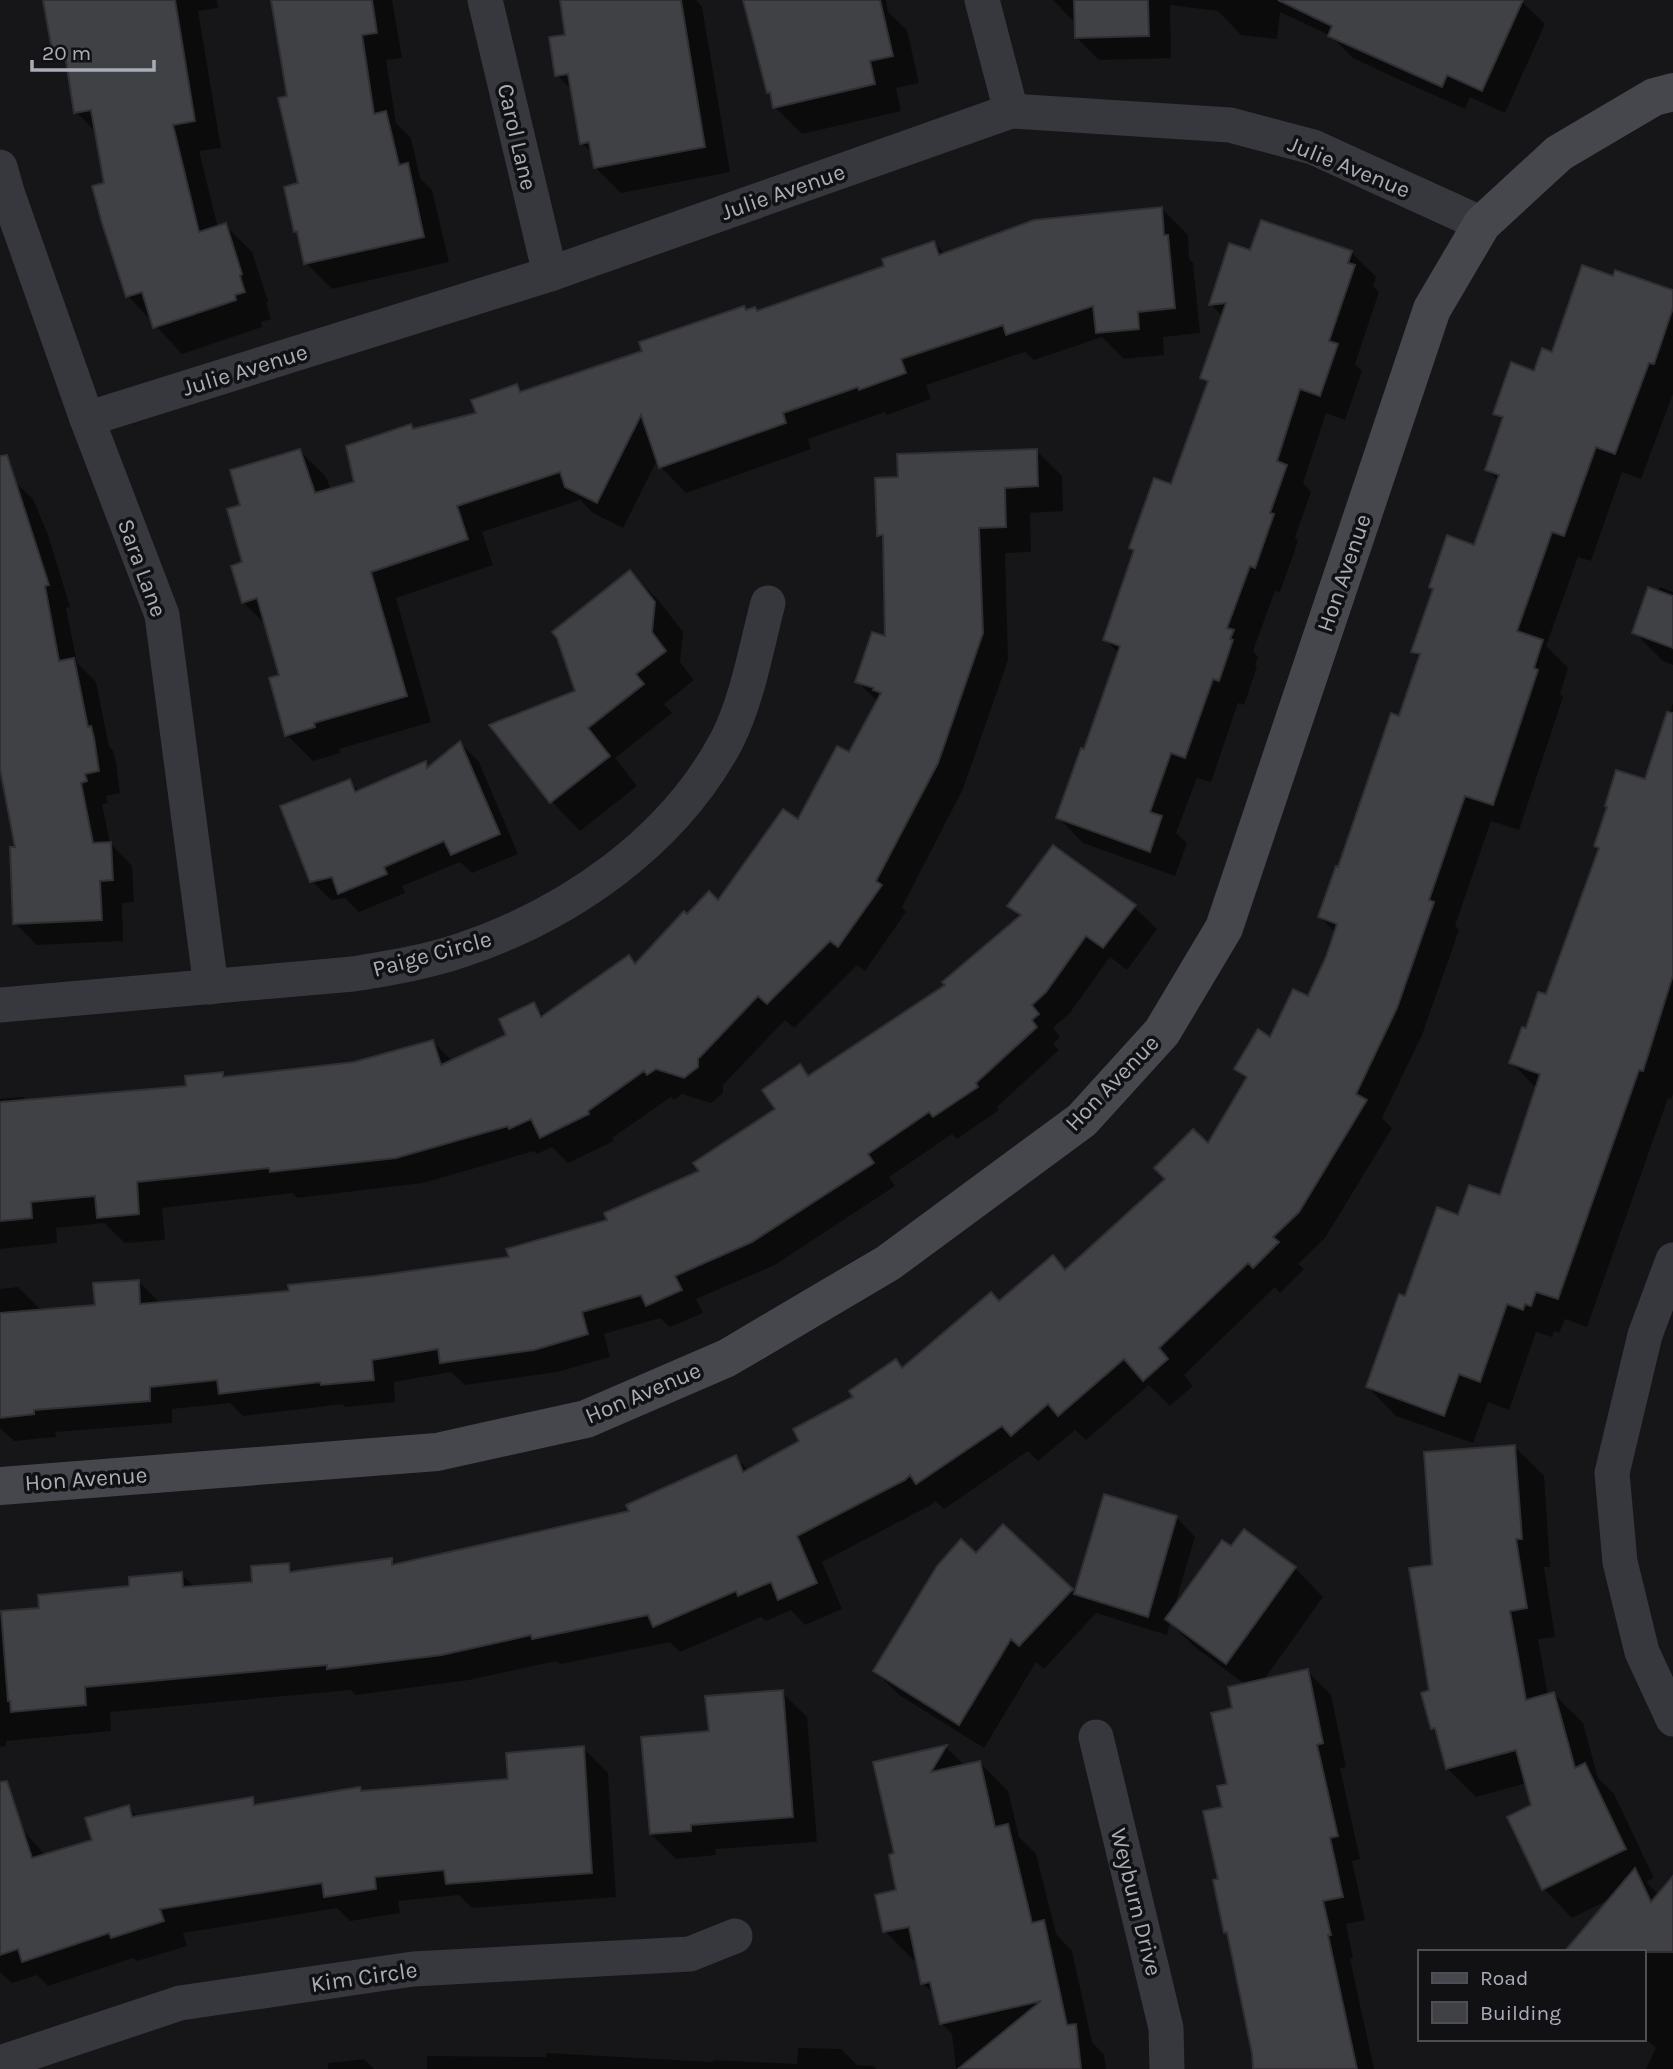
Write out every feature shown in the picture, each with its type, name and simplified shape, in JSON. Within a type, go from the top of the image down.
[{"type":"street","name":"Carol Lane","points":[[485,0],[550,274]]},
{"type":"street","points":[[982,0],[1011,111]]},
{"type":"street","name":"Hon Avenue","points":[[0,1486],[437,1452],[586,1419],[727,1358],[888,1263],[1082,1120],[1162,1032],[1224,928],[1432,309],[1482,224],[1559,153],[1654,97],[1673,92]]},
{"type":"street","name":"Julie Avenue","points":[[87,419],[550,274],[1011,111],[1230,125],[1314,147],[1482,224]]},
{"type":"street","name":"Sara Lane","points":[[0,167],[87,419],[162,615],[211,987]]},
{"type":"street","name":"Paige Circle","points":[[0,1005],[389,969],[460,951],[548,913],[595,884],[640,849],[679,810],[714,763],[738,712],[768,603]]},
{"type":"street","points":[[1673,1260],[1645,1335],[1612,1473],[1620,1562],[1642,1652],[1673,1719]]},
{"type":"street","name":"Weyburn Drive","points":[[1096,1737],[1166,2028],[1167,2069]]},
{"type":"street","name":"Kim Circle","points":[[0,2063],[180,2003],[413,1969],[691,1954],[735,1936]]},
{"type":"building","points":[[43,0],[175,0],[195,121],[173,125],[199,232],[226,223],[245,292],[235,295],[236,300],[153,328],[142,292],[126,297],[92,186],[104,183],[91,110],[74,113],[64,48],[52,50]]},
{"type":"building","points":[[271,0],[372,0],[377,33],[362,35],[374,114],[386,111],[399,165],[408,163],[424,237],[304,264],[284,187],[298,183],[278,98],[287,96]]},
{"type":"building","points":[[560,0],[681,0],[705,147],[594,168],[589,142],[580,144],[568,74],[555,76],[549,37],[565,35]]},
{"type":"building","points":[[743,0],[880,0],[893,56],[870,61],[875,84],[773,108]]},
{"type":"building","points":[[1074,0],[1148,0],[1149,36],[1075,38]]},
{"type":"building","points":[[1278,0],[1523,0],[1482,91],[1447,75],[1442,87],[1328,36],[1332,26]]},
{"type":"building","points":[[1162,207],[1164,235],[1168,235],[1175,308],[1138,312],[1139,329],[1096,333],[1093,306],[1006,335],[1003,325],[901,359],[906,373],[783,413],[786,423],[659,468],[641,415],[597,503],[565,487],[560,472],[457,506],[468,539],[371,572],[407,696],[314,723],[315,727],[285,736],[269,678],[279,675],[257,598],[242,603],[231,566],[242,562],[227,509],[240,505],[230,470],[300,449],[315,493],[354,482],[346,446],[411,424],[413,429],[476,413],[471,400],[517,384],[520,392],[642,351],[639,342],[744,306],[746,310],[755,307],[757,311],[884,266],[882,259],[934,241],[939,255],[1034,220]]},
{"type":"building","points":[[1261,220],[1352,251],[1348,263],[1355,265],[1329,341],[1338,344],[1320,396],[1300,389],[1277,461],[1287,465],[1270,513],[1274,514],[1255,568],[1250,566],[1227,628],[1234,630],[1230,639],[1233,640],[1219,681],[1213,679],[1185,758],[1171,753],[1150,812],[1162,816],[1150,852],[1056,818],[1081,748],[1084,749],[1120,646],[1103,640],[1134,550],[1129,548],[1154,478],[1171,484],[1208,381],[1200,378],[1226,303],[1209,305],[1229,243],[1250,250]]},
{"type":"building","points":[[1582,265],[1613,276],[1615,270],[1673,290],[1673,308],[1654,364],[1649,363],[1615,454],[1596,447],[1564,536],[1552,532],[1517,631],[1543,640],[1534,668],[1538,670],[1493,805],[1465,796],[1429,900],[1434,902],[1397,1008],[1356,1094],[1367,1100],[1299,1212],[1273,1237],[1279,1242],[1253,1268],[1248,1263],[1159,1348],[1168,1359],[1143,1381],[1124,1359],[1058,1416],[1048,1404],[1011,1436],[1002,1426],[916,1484],[910,1475],[797,1536],[817,1583],[778,1600],[771,1582],[738,1596],[736,1591],[653,1627],[648,1615],[532,1639],[531,1635],[442,1655],[327,1669],[327,1665],[85,1687],[86,1705],[11,1712],[1,1611],[39,1608],[38,1595],[129,1586],[129,1577],[182,1572],[183,1587],[252,1582],[251,1566],[289,1563],[290,1572],[392,1558],[392,1565],[629,1511],[626,1505],[736,1455],[743,1472],[799,1441],[793,1429],[853,1397],[849,1391],[896,1359],[902,1368],[991,1292],[999,1301],[1053,1255],[1065,1270],[1165,1179],[1154,1168],[1193,1129],[1208,1143],[1247,1077],[1234,1069],[1258,1029],[1270,1037],[1293,989],[1308,996],[1326,957],[1337,924],[1318,917],[1391,713],[1399,716],[1420,654],[1411,652],[1433,589],[1429,587],[1447,535],[1474,545],[1499,475],[1485,470],[1503,417],[1493,414],[1511,362],[1534,371],[1542,348],[1552,352]]},
{"type":"building","points":[[1037,449],[1038,486],[1005,488],[1006,527],[979,528],[983,633],[938,763],[876,881],[882,885],[838,947],[830,941],[767,1004],[758,996],[698,1059],[698,1067],[684,1078],[656,1069],[647,1075],[644,1071],[588,1111],[589,1114],[540,1138],[531,1119],[509,1129],[508,1126],[396,1158],[270,1172],[269,1168],[137,1182],[139,1214],[97,1218],[95,1196],[31,1202],[32,1218],[0,1221],[0,1102],[186,1086],[185,1076],[223,1072],[223,1077],[354,1062],[433,1040],[441,1065],[506,1035],[499,1019],[534,1002],[541,1017],[629,955],[635,964],[684,911],[687,914],[709,891],[718,900],[783,809],[798,819],[837,746],[849,752],[881,693],[855,682],[872,632],[885,636],[883,535],[877,536],[875,478],[898,477],[897,454]]},
{"type":"building","points":[[7,455],[49,585],[45,586],[59,661],[74,658],[88,727],[91,726],[94,738],[99,771],[85,774],[87,781],[81,783],[93,843],[111,842],[113,880],[100,881],[102,920],[13,924],[10,847],[15,847],[0,769],[0,456]]},
{"type":"building","points":[[630,570],[655,602],[652,632],[666,651],[636,674],[644,684],[588,728],[610,756],[550,803],[489,725],[575,691],[557,638],[552,632]]},
{"type":"building","points":[[1648,587],[1673,596],[1673,648],[1632,633]]},
{"type":"building","points":[[1667,712],[1673,713],[1673,975],[1643,1071],[1639,1070],[1558,1299],[1536,1292],[1531,1306],[1525,1304],[1523,1310],[1507,1304],[1480,1382],[1459,1374],[1444,1416],[1366,1387],[1399,1294],[1405,1296],[1437,1207],[1458,1215],[1469,1185],[1500,1195],[1540,1074],[1509,1063],[1522,1027],[1526,1028],[1538,992],[1546,994],[1599,848],[1594,846],[1616,770],[1645,779]]},
{"type":"building","points":[[460,741],[500,834],[451,855],[444,841],[384,867],[387,874],[338,894],[332,877],[310,882],[280,806],[350,779],[355,792],[426,761],[427,768]]},
{"type":"building","points":[[1053,845],[1136,905],[1103,948],[1086,936],[1046,992],[1032,1005],[1039,1014],[1032,1020],[1037,1027],[976,1083],[978,1087],[933,1117],[929,1112],[868,1154],[874,1163],[752,1242],[675,1276],[682,1290],[646,1306],[641,1295],[582,1312],[588,1334],[534,1350],[440,1363],[438,1349],[372,1360],[374,1380],[321,1385],[320,1382],[219,1394],[217,1380],[150,1387],[150,1401],[34,1410],[34,1414],[0,1418],[0,1313],[95,1305],[93,1283],[139,1280],[140,1304],[289,1291],[288,1285],[509,1257],[506,1249],[607,1220],[604,1213],[699,1171],[693,1163],[775,1109],[762,1090],[800,1064],[808,1076],[945,985],[942,982],[1021,915],[1007,906]]},
{"type":"building","points":[[1515,1445],[1522,1539],[1516,1539],[1527,1608],[1510,1611],[1526,1700],[1554,1692],[1575,1768],[1585,1763],[1626,1849],[1542,1890],[1507,1817],[1531,1805],[1516,1750],[1446,1769],[1435,1728],[1431,1729],[1421,1693],[1429,1690],[1409,1568],[1432,1565],[1424,1452]]},
{"type":"building","points":[[1104,1494],[1177,1516],[1148,1617],[1074,1594]]},
{"type":"building","points":[[1003,1524],[1073,1589],[1019,1646],[1011,1639],[959,1725],[873,1671],[937,1566],[961,1539],[976,1553]]},
{"type":"building","points":[[1244,1529],[1296,1567],[1226,1664],[1165,1619],[1222,1540],[1231,1546]]},
{"type":"building","points":[[1308,1669],[1323,1743],[1317,1745],[1338,1836],[1330,1838],[1343,1897],[1323,1901],[1357,2069],[1253,2069],[1227,1932],[1224,1933],[1213,1880],[1218,1879],[1203,1811],[1222,1807],[1217,1786],[1227,1784],[1211,1713],[1232,1708],[1228,1687]]},
{"type":"building","points":[[783,1690],[793,1817],[691,1825],[691,1831],[650,1834],[641,1737],[709,1731],[705,1696]]},
{"type":"building","points":[[947,1745],[931,1772],[980,1761],[995,1827],[1008,1824],[1032,1923],[1044,1920],[1067,2025],[1076,2024],[1081,2069],[958,2069],[1041,2001],[940,2024],[930,1982],[921,1984],[909,1927],[883,1932],[875,1895],[896,1890],[889,1855],[894,1853],[873,1762]]},
{"type":"building","points":[[584,1746],[592,1873],[446,1884],[444,1870],[375,1877],[376,1889],[324,1897],[322,1883],[160,1909],[164,1921],[111,1938],[109,1933],[22,1962],[18,1949],[0,1955],[0,1782],[7,1781],[32,1858],[92,1840],[85,1818],[129,1805],[132,1817],[253,1797],[254,1805],[360,1787],[361,1791],[508,1779],[506,1753]]},
{"type":"building","points":[[1635,1868],[1651,1902],[1673,1876],[1673,1952],[1566,1950]]}]
